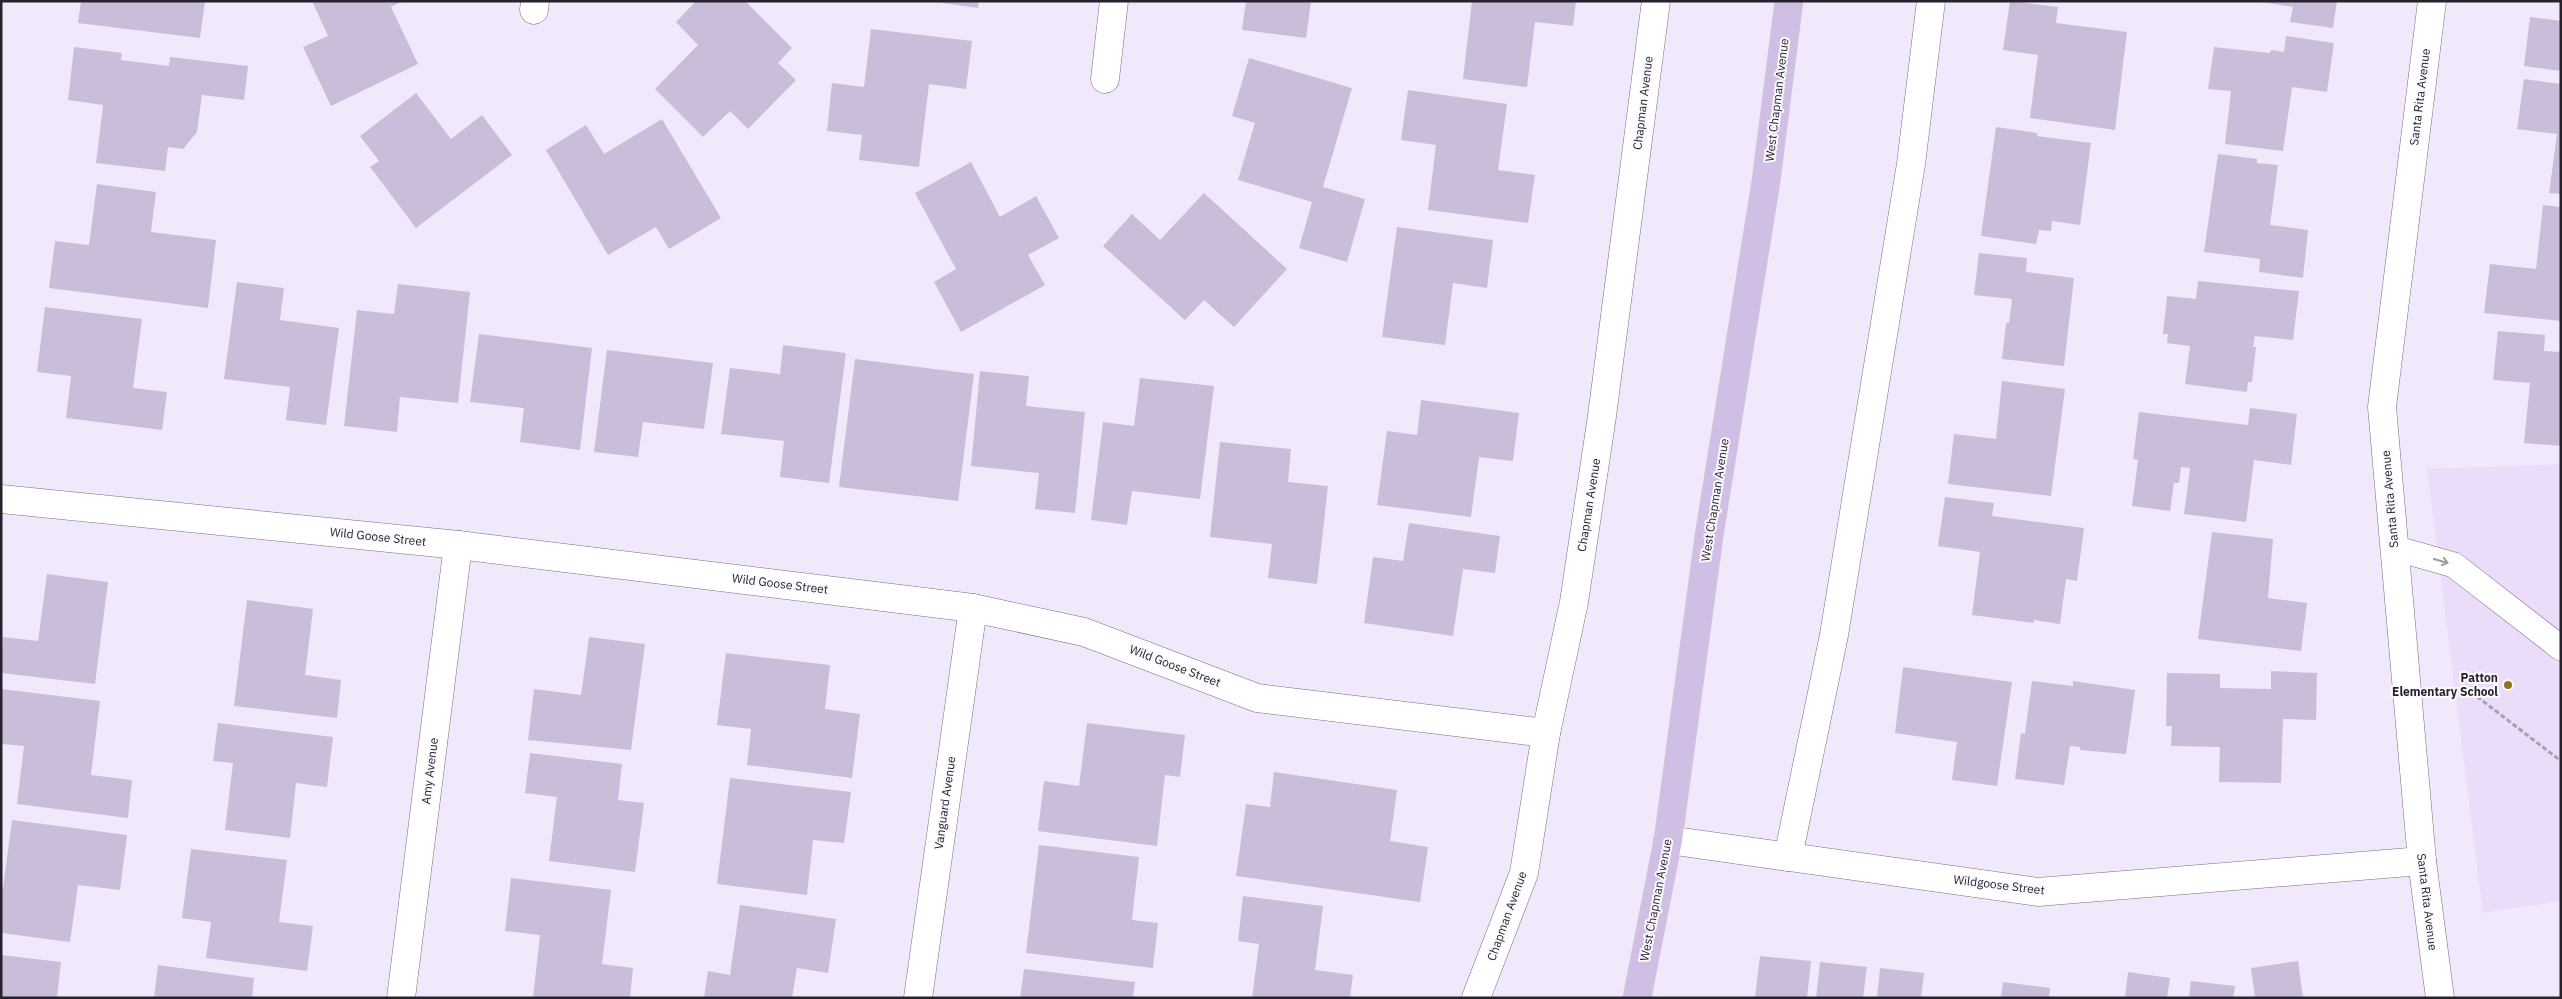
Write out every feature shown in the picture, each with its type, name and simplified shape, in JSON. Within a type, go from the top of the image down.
[{"type":"main road","name":"West Chapman Avenue","points":[[1637,998],[1668,840],[1709,536],[1766,181],[1789,1]]},
{"type":"street","points":[[1105,79],[1114,1]]},
{"type":"street","name":"Chapman Avenue","points":[[1476,998],[1524,872],[1546,732],[1574,602],[1602,416],[1656,1]]},
{"type":"street","points":[[1788,857],[1834,635],[1910,174],[1931,1]]},
{"type":"street","name":"Santa Rita Avenue","points":[[2432,1],[2382,407],[2422,861],[2440,998]]},
{"type":"street","name":"Wild Goose Street","points":[[1,500],[458,545],[973,608],[1084,632],[1257,698],[1546,732]]},
{"type":"street","name":"Amy Avenue","points":[[401,998],[458,545]]},
{"type":"street","name":"Vanguard Avenue","points":[[918,998],[973,608]]},
{"type":"street","name":"Wildgoose Street","points":[[1668,840],[2038,892],[2422,861]]},
{"type":"lane","points":[[2394,548],[2454,565],[2561,648]]},
{"type":"path","points":[[2471,692],[2561,761]]},
{"type":"shaded area","name":"Patton Elementary School","points":[[2561,464],[2561,901],[2483,913],[2427,469]]},
{"type":"building","points":[[81,1],[205,1],[200,38],[78,23]]},
{"type":"building","points":[[312,1],[403,1],[391,7],[418,64],[331,106],[303,47],[328,36]]},
{"type":"building","points":[[696,1],[745,1],[792,48],[778,63],[796,80],[748,129],[730,111],[703,137],[655,89],[698,45],[676,22]]},
{"type":"building","points":[[928,1],[979,1],[978,8]]},
{"type":"building","points":[[1246,1],[1311,1],[1306,38],[1242,30]]},
{"type":"building","points":[[1472,1],[1576,1],[1573,26],[1535,22],[1527,87],[1463,79]]},
{"type":"building","points":[[2010,1],[2058,7],[2056,23],[2127,32],[2115,130],[2030,118],[2038,55],[2003,50]]},
{"type":"building","points":[[2256,1],[2337,1],[2333,28],[2290,22],[2293,7]]},
{"type":"building","points":[[2530,17],[2561,21],[2561,71],[2524,66]]},
{"type":"building","points":[[871,29],[972,41],[966,89],[929,84],[919,167],[859,160],[862,135],[827,131],[832,83],[864,87]]},
{"type":"building","points":[[2286,36],[2334,43],[2327,92],[2292,87],[2283,151],[2225,144],[2231,91],[2208,89],[2214,47],[2270,53],[2271,50],[2284,52]]},
{"type":"building","points":[[74,47],[122,53],[121,60],[169,66],[170,57],[248,66],[244,100],[202,95],[197,132],[183,149],[168,147],[165,171],[96,163],[103,105],[68,100]]},
{"type":"building","points":[[1249,58],[1352,88],[1323,187],[1365,199],[1347,262],[1299,248],[1312,202],[1238,180],[1255,123],[1232,116]]},
{"type":"building","points":[[2524,79],[2561,84],[2561,194],[2549,193],[2557,134],[2517,129]]},
{"type":"building","points":[[1408,90],[1507,104],[1498,170],[1535,175],[1528,223],[1428,210],[1436,145],[1401,140]]},
{"type":"building","points":[[416,93],[451,139],[482,115],[512,155],[416,228],[370,167],[379,161],[360,136]]},
{"type":"building","points":[[662,119],[721,218],[669,249],[656,227],[608,255],[546,150],[586,125],[604,154]]},
{"type":"building","points":[[1996,127],[2037,133],[2037,136],[2091,143],[2080,225],[2052,221],[2051,231],[2039,230],[2036,244],[1981,236]]},
{"type":"building","points":[[2218,154],[2257,159],[2257,163],[2278,165],[2270,225],[2308,230],[2303,278],[2259,272],[2260,259],[2204,252]]},
{"type":"building","points":[[971,162],[1000,217],[1036,196],[1059,238],[1028,255],[1045,285],[961,332],[934,282],[956,269],[915,193]]},
{"type":"building","points":[[97,184],[156,192],[151,232],[216,240],[208,308],[49,288],[55,241],[89,245]]},
{"type":"building","points":[[1204,193],[1287,269],[1234,327],[1204,300],[1185,320],[1103,246],[1132,214],[1160,240]]},
{"type":"building","points":[[2543,205],[2561,207],[2561,321],[2484,313],[2490,264],[2536,269]]},
{"type":"building","points":[[1397,227],[1493,240],[1487,288],[1453,283],[1445,345],[1382,337]]},
{"type":"building","points":[[1979,253],[2027,258],[2026,272],[2074,278],[2064,366],[2002,359],[2006,323],[2009,323],[2012,299],[1974,295]]},
{"type":"building","points":[[2198,281],[2299,291],[2293,340],[2255,336],[2253,347],[2256,347],[2252,382],[2248,382],[2247,392],[2185,384],[2190,346],[2167,343],[2168,334],[2163,334],[2167,296],[2196,299]]},
{"type":"building","points":[[237,282],[284,288],[280,320],[339,328],[326,425],[286,420],[290,387],[224,379]]},
{"type":"building","points":[[398,284],[470,292],[458,403],[400,397],[397,432],[344,426],[357,310],[394,314]]},
{"type":"building","points":[[45,307],[142,319],[133,388],[167,392],[162,430],[66,418],[71,376],[37,372]]},
{"type":"building","points":[[2498,331],[2545,335],[2544,351],[2561,352],[2561,446],[2524,443],[2530,383],[2493,380]]},
{"type":"building","points":[[479,334],[592,348],[580,450],[520,442],[524,408],[470,402]]},
{"type":"building","points":[[783,345],[846,353],[829,483],[780,477],[784,441],[721,434],[730,368],[780,374]]},
{"type":"building","points":[[607,350],[713,363],[704,429],[643,422],[638,457],[594,452]]},
{"type":"building","points":[[855,359],[974,374],[958,501],[839,487]]},
{"type":"building","points":[[980,371],[1029,376],[1026,406],[1085,412],[1075,513],[1035,509],[1039,473],[971,466]]},
{"type":"building","points":[[1140,378],[1214,386],[1200,499],[1132,491],[1127,525],[1091,520],[1103,422],[1134,426]]},
{"type":"building","points":[[2002,381],[2065,389],[2051,496],[1948,484],[1954,434],[1996,439]]},
{"type":"building","points":[[1421,400],[1519,413],[1513,461],[1479,457],[1471,517],[1377,505],[1387,431],[1417,435]]},
{"type":"building","points":[[2250,408],[2297,414],[2291,465],[2254,460],[2246,522],[2184,514],[2190,468],[2181,467],[2179,483],[2174,483],[2170,511],[2132,506],[2138,460],[2133,459],[2139,412],[2248,425]]},
{"type":"building","points":[[1220,442],[1291,449],[1288,482],[1328,486],[1317,584],[1268,578],[1272,544],[1210,537]]},
{"type":"building","points":[[1945,497],[1994,503],[1992,516],[2084,528],[2077,581],[2066,579],[2060,624],[2034,620],[2034,623],[1972,615],[1980,552],[1938,546]]},
{"type":"building","points":[[1409,523],[1500,536],[1495,573],[1463,569],[1453,636],[1364,623],[1373,557],[1403,561]]},
{"type":"building","points":[[2212,532],[2273,539],[2268,598],[2307,603],[2301,651],[2198,639]]},
{"type":"building","points":[[47,574],[108,582],[95,684],[1,673],[3,637],[38,641]]},
{"type":"building","points":[[247,600],[313,609],[305,675],[341,680],[337,718],[234,706]]},
{"type":"building","points":[[589,637],[645,644],[631,750],[528,740],[534,689],[581,695]]},
{"type":"building","points":[[726,653],[830,665],[825,709],[860,714],[852,778],[747,765],[751,729],[717,725]]},
{"type":"building","points":[[1903,667],[2012,682],[1997,786],[1952,780],[1957,742],[1895,733]]},
{"type":"building","points":[[2271,671],[2317,673],[2316,720],[2283,719],[2281,783],[2219,782],[2220,747],[2171,746],[2172,726],[2166,726],[2167,673],[2220,674],[2220,688],[2271,689]]},
{"type":"building","points":[[2032,681],[2073,686],[2073,681],[2135,690],[2126,754],[2080,750],[2080,747],[2070,746],[2064,785],[2015,779],[2021,733],[2025,734]]},
{"type":"building","points":[[1,689],[100,701],[91,775],[132,780],[128,818],[17,804],[24,746],[1,744]]},
{"type":"building","points":[[218,723],[333,737],[327,787],[296,783],[290,838],[225,830],[233,763],[213,761]]},
{"type":"building","points":[[1087,723],[1185,735],[1180,777],[1165,775],[1157,846],[1038,831],[1044,781],[1079,786]]},
{"type":"building","points":[[530,753],[622,764],[618,800],[644,803],[635,872],[549,861],[557,797],[525,793]]},
{"type":"building","points":[[1274,772],[1397,790],[1390,841],[1428,847],[1420,902],[1236,876],[1246,804],[1270,807]]},
{"type":"building","points":[[730,778],[851,792],[844,843],[813,840],[807,895],[717,884]]},
{"type":"building","points":[[12,820],[127,835],[120,890],[78,885],[70,942],[1,933],[1,887],[3,888]]},
{"type":"building","points":[[1039,845],[1139,857],[1132,920],[1158,923],[1153,968],[1026,953]]},
{"type":"building","points":[[191,849],[287,860],[279,922],[313,926],[307,971],[206,958],[211,922],[182,918]]},
{"type":"building","points":[[511,878],[611,890],[602,964],[633,968],[630,998],[533,997],[540,935],[505,931]]},
{"type":"building","points":[[1243,896],[1323,906],[1315,970],[1353,975],[1350,998],[1252,998],[1259,944],[1238,941]]},
{"type":"building","points":[[740,905],[836,919],[828,973],[797,968],[792,998],[704,998],[708,971],[730,975]]},
{"type":"building","points":[[1,955],[61,962],[57,998],[1,998]]},
{"type":"building","points":[[1760,956],[1811,961],[1807,998],[1755,998]]},
{"type":"building","points":[[2298,961],[2303,998],[2255,998],[2251,968]]},
{"type":"building","points":[[1820,962],[1867,967],[1863,998],[1816,998]]},
{"type":"building","points":[[158,965],[254,978],[252,998],[154,998]]},
{"type":"building","points":[[1880,968],[1924,973],[1921,998],[1877,998]]},
{"type":"building","points":[[1024,969],[1135,982],[1133,998],[1020,998]]},
{"type":"building","points":[[2128,972],[2170,978],[2167,998],[2125,998]]},
{"type":"building","points":[[2191,981],[2235,986],[2233,998],[2189,998]]},
{"type":"building","points":[[2003,982],[2050,988],[2049,998],[2001,998]]},
{"type":"place","name":"Patton Elementary School","points":[[2508,685]]}]
